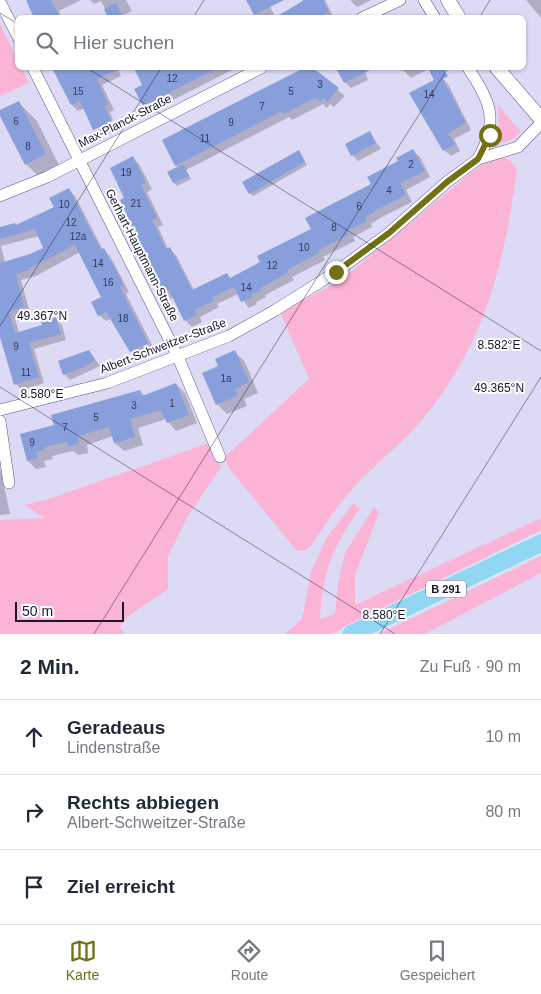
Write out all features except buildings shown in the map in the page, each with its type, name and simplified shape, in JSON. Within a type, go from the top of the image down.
[{"type":"main road","name":"B 291","points":[[351,634],[541,543]]},
{"type":"street","points":[[368,15],[400,0]]},
{"type":"street","points":[[424,0],[433,15]]},
{"type":"street","points":[[448,0],[457,15]]},
{"type":"street","points":[[0,2],[15,31]]},
{"type":"street","name":"Gerhart-Hauptmann-Straße","points":[[34,70],[178,358],[220,457]]},
{"type":"street","name":"Max-Planck-Straße","points":[[0,196],[47,177],[257,70]]},
{"type":"street","points":[[469,70],[485,94],[491,113],[490,135],[478,159]]},
{"type":"street","points":[[499,70],[541,119]]},
{"type":"street","name":"Albert-Schweitzer-Straße","points":[[0,410],[107,383],[178,358],[229,336],[274,311],[336,272],[389,233],[447,182],[478,159],[518,147],[541,123]]},
{"type":"street","points":[[0,421],[9,483]]},
{"type":"shaded area","points":[[0,24],[15,55],[15,70],[23,70],[29,83],[0,96]]},
{"type":"shaded area","points":[[498,105],[521,132],[511,140],[493,145],[499,130]]},
{"type":"shaded area","points":[[501,157],[510,160],[517,170],[506,237],[489,299],[478,329],[464,358],[447,387],[418,425],[353,488],[311,546],[306,550],[297,551],[228,467],[224,458],[309,379],[280,312],[340,281],[473,171],[489,160]]},
{"type":"shaded area","points":[[209,443],[221,467],[188,516],[168,556],[168,589],[127,617],[120,627],[124,634],[0,634],[0,520],[45,518],[24,505],[43,501]]},
{"type":"shaded area","points":[[353,503],[360,509],[336,547],[326,573],[320,619],[335,614],[338,584],[345,553],[374,507],[379,513],[355,575],[355,605],[541,518],[541,530],[331,634],[285,634],[302,619],[311,572],[326,539]]},
{"type":"shaded area","points":[[541,556],[541,573],[425,634],[379,634]]},
{"type":"route","points":[[336,272],[389,233],[447,182],[478,159],[490,135]]}]
